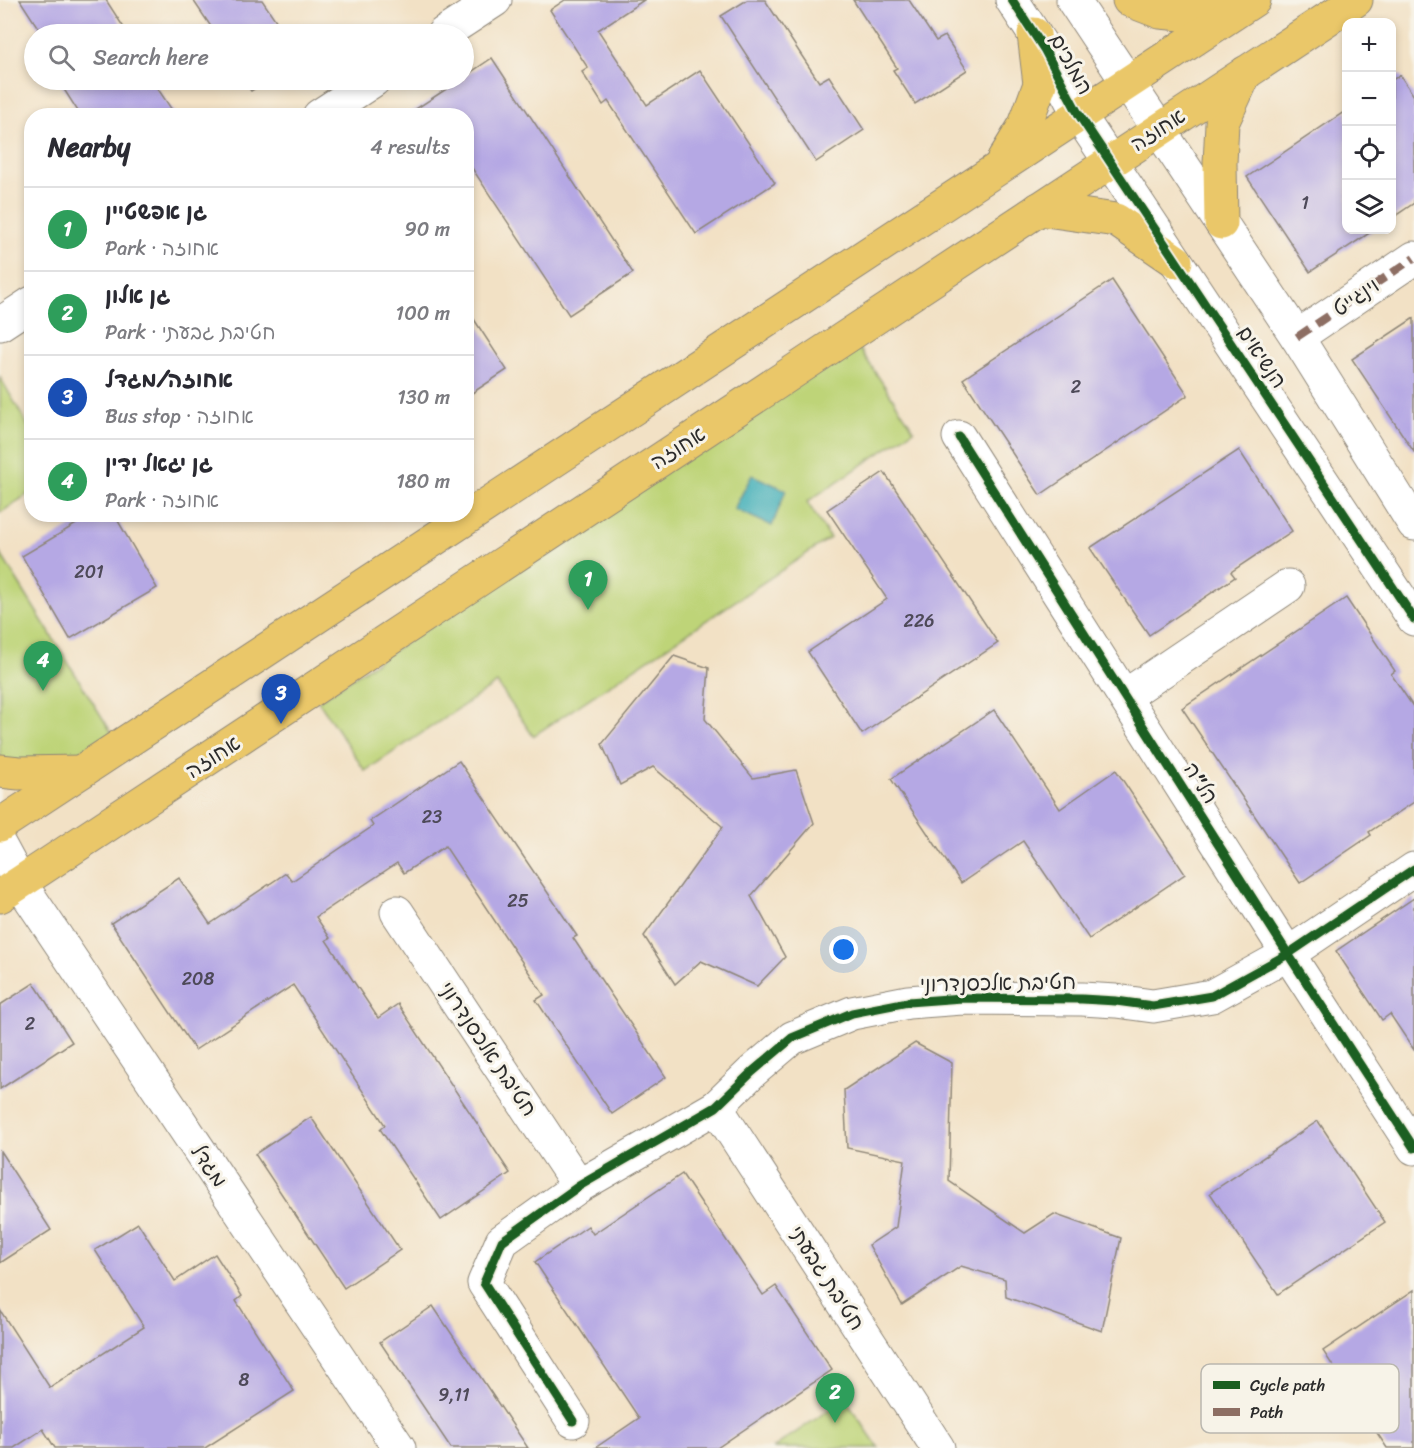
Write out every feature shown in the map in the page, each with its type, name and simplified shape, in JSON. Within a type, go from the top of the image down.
[{"type":"main road","points":[[1130,0],[1160,12],[1193,15],[1247,5]]},
{"type":"main road","name":"אחוזה","points":[[7,886],[1356,0]]},
{"type":"main road","points":[[474,513],[1247,5]]},
{"type":"main road","points":[[998,169],[1025,125],[1040,84],[1034,34]]},
{"type":"main road","points":[[1221,223],[1222,123],[1245,73]]},
{"type":"main road","points":[[1039,209],[1116,220],[1176,261]]},
{"type":"main road","points":[[0,825],[461,522]]},
{"type":"main road","points":[[0,771],[80,772]]},
{"type":"street","points":[[458,24],[495,0]]},
{"type":"street","name":"המלכים","points":[[1012,0],[1044,48],[1079,115]]},
{"type":"street","name":"המלכים","points":[[1073,0],[1159,130]]},
{"type":"street","points":[[331,108],[359,90]]},
{"type":"street","name":"הנשיאים","points":[[1079,115],[1414,620]]},
{"type":"street","name":"הנשיאים","points":[[1159,130],[1297,337],[1414,524]]},
{"type":"street","name":"וינגייט","points":[[1297,337],[1414,258]]},
{"type":"street","points":[[0,324],[24,308]]},
{"type":"street","name":"הל\"ה","points":[[959,437],[1414,1148]]},
{"type":"street","points":[[1125,696],[1288,586]]},
{"type":"street","name":"מגדל","points":[[0,846],[7,886],[392,1446]]},
{"type":"street","name":"חטיבת אלכסנדרוני","points":[[573,1421],[484,1283],[502,1241],[579,1186],[716,1107],[792,1038],[852,1014],[908,1002],[962,998],[1116,1001],[1153,1006],[1212,996],[1288,954],[1414,869]]},
{"type":"street","name":"חטיבת אלכסנדרוני","points":[[397,912],[579,1186]]},
{"type":"street","name":"חטיבת גבעתי","points":[[716,1107],[938,1448]]},
{"type":"green space","points":[[855,342],[914,430],[807,502],[830,538],[533,736],[497,683],[365,771],[318,701]]},
{"type":"green space","points":[[0,377],[24,419],[24,497],[0,513]]},
{"type":"green space","points":[[0,553],[120,746],[80,772],[0,766]]},
{"type":"green space","points":[[845,1399],[879,1448],[773,1448]]},
{"type":"water","points":[[752,475],[786,490],[772,526],[734,509]]},
{"type":"building","points":[[20,0],[106,0],[122,24],[36,24]]},
{"type":"building","points":[[193,0],[262,0],[278,24],[209,24]]},
{"type":"building","points":[[565,0],[644,0],[598,30],[647,105],[700,70],[775,183],[696,234],[608,101],[603,105],[582,72],[588,68],[550,10]]},
{"type":"building","points":[[747,0],[765,0],[819,82],[829,76],[864,130],[816,162],[721,16]]},
{"type":"building","points":[[853,0],[909,0],[936,41],[945,36],[967,70],[915,104],[893,70],[897,68]]},
{"type":"building","points":[[492,58],[633,273],[569,315],[474,171],[474,108],[417,108],[445,90],[474,90],[474,70]]},
{"type":"building","points":[[1400,75],[1414,96],[1414,203],[1396,215],[1396,126],[1396,78]]},
{"type":"building","points":[[64,90],[159,90],[171,108],[76,108]]},
{"type":"building","points":[[1342,113],[1342,234],[1368,234],[1310,272],[1247,177]]},
{"type":"building","points":[[1112,280],[1188,395],[1040,495],[963,379]]},
{"type":"building","points":[[1414,318],[1414,452],[1352,359]]},
{"type":"building","points":[[474,319],[507,370],[474,392]]},
{"type":"building","points":[[1239,450],[1292,531],[1231,572],[1235,577],[1149,635],[1090,548]]},
{"type":"building","points":[[884,472],[998,643],[862,734],[808,652],[887,599],[827,510]]},
{"type":"building","points":[[79,522],[119,522],[157,588],[70,639],[22,556]]},
{"type":"building","points":[[1346,598],[1395,671],[1391,674],[1414,708],[1414,802],[1369,832],[1371,835],[1300,883],[1182,708]]},
{"type":"building","points":[[674,656],[709,668],[705,719],[753,778],[796,770],[814,823],[751,896],[785,957],[757,986],[701,961],[675,984],[644,936],[723,827],[653,767],[620,785],[602,744]]},
{"type":"building","points":[[994,710],[1060,809],[1116,770],[1185,874],[1089,939],[1023,841],[961,883],[891,779]]},
{"type":"building","points":[[459,761],[577,936],[573,938],[666,1077],[612,1114],[536,1000],[544,995],[445,846],[404,873],[397,863],[316,917],[330,938],[326,940],[378,1018],[398,1004],[510,1173],[441,1220],[380,1129],[385,1125],[293,985],[195,1050],[111,923],[179,878],[210,924],[286,873],[292,881],[373,826],[370,821]]},
{"type":"building","points":[[1414,898],[1414,1050],[1390,1014],[1382,1020],[1336,951]]},
{"type":"building","points":[[34,983],[72,1042],[0,1089],[0,1005]]},
{"type":"building","points":[[915,1043],[952,1063],[949,1181],[1025,1233],[1054,1214],[1121,1238],[1102,1331],[1006,1297],[1005,1279],[961,1266],[902,1305],[869,1245],[896,1227],[905,1160],[847,1148],[844,1090]]},
{"type":"building","points":[[311,1117],[400,1250],[344,1288],[255,1154]]},
{"type":"building","points":[[1318,1121],[1385,1222],[1278,1294],[1210,1193]]},
{"type":"building","points":[[0,1151],[51,1230],[0,1263]]},
{"type":"building","points":[[682,1174],[763,1295],[776,1286],[832,1370],[717,1448],[595,1448],[639,1418],[535,1262],[588,1226],[593,1234]]},
{"type":"building","points":[[138,1223],[175,1281],[215,1254],[242,1296],[236,1301],[294,1391],[205,1448],[55,1448],[43,1429],[14,1448],[0,1448],[0,1310],[50,1388],[144,1327],[95,1250]]},
{"type":"building","points":[[1414,1290],[1414,1448],[1387,1448],[1377,1433],[1399,1433],[1399,1364],[1332,1364],[1323,1351]]},
{"type":"building","points":[[433,1306],[528,1448],[451,1448],[380,1342]]},
{"type":"marked path","points":[[1297,337],[1414,258]]},
{"type":"cycle path","points":[[1012,0],[1044,49],[1079,115],[1414,619]]},
{"type":"cycle path","points":[[959,437],[1414,1148]]},
{"type":"cycle path","points":[[573,1421],[484,1283],[502,1241],[579,1186],[716,1107],[792,1038],[852,1013],[908,1002],[962,998],[1082,999],[1153,1006],[1212,996],[1288,954],[1414,869]]},
{"type":"place","name":"גן אפשטיין","points":[[588,610]]},
{"type":"place","name":"גן יגאל ידין","points":[[43,691]]},
{"type":"place","name":"אחוזה/מגדל","points":[[281,724]]},
{"type":"place","name":"גן אלון","points":[[835,1423]]}]
